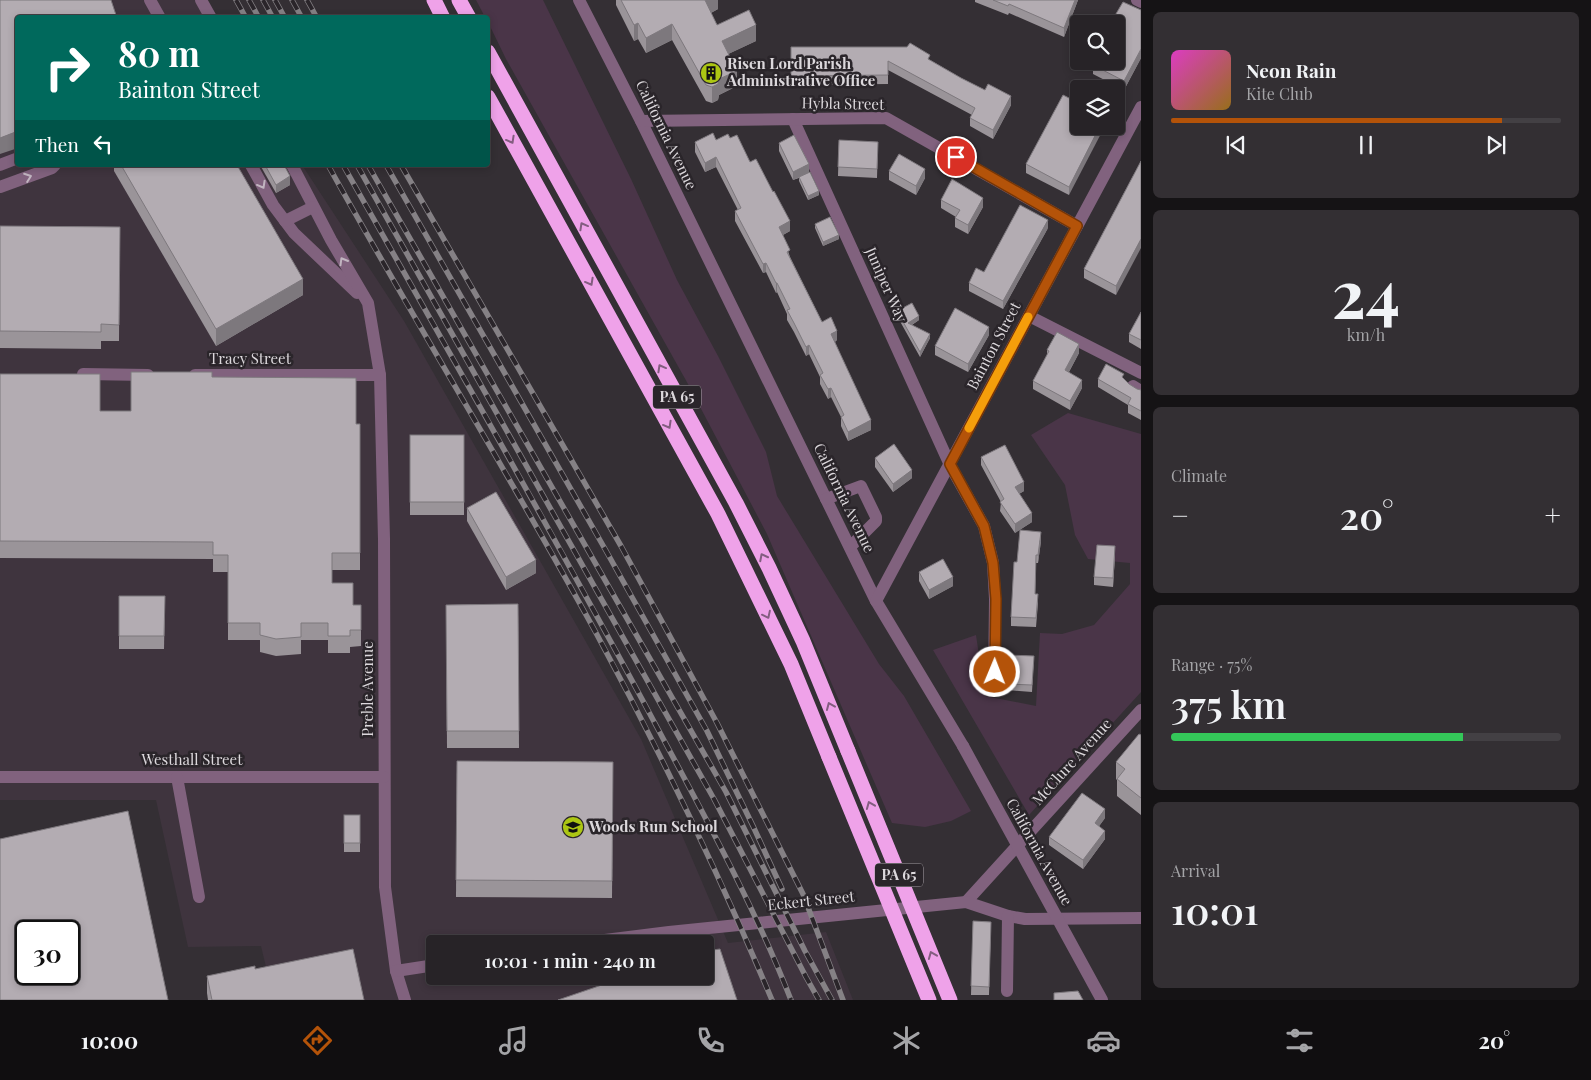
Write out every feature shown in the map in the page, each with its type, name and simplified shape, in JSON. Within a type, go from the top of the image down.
[{"type":"highway","points":[[434,0],[442,15]]},
{"type":"highway","points":[[459,0],[466,15]]},
{"type":"highway","name":"PA 65","points":[[490,56],[736,503],[769,568],[803,641],[950,1000]]},
{"type":"highway","name":"PA 65","points":[[490,101],[718,514],[791,664],[929,1000]]},
{"type":"street","points":[[150,0],[158,15]]},
{"type":"street","points":[[201,0],[209,15]]},
{"type":"street","name":"California Avenue","points":[[579,0],[641,120],[876,601],[963,746],[1102,1000]]},
{"type":"street","points":[[1137,0],[1141,2]]},
{"type":"street","name":"Bainton Street","points":[[876,601],[1141,107]]},
{"type":"street","name":"Hybla Street","points":[[641,120],[886,118],[1077,226]]},
{"type":"street","name":"Juniper Way","points":[[793,119],[950,464],[984,526],[993,563],[996,599],[994,688]]},
{"type":"street","points":[[0,165],[15,159]]},
{"type":"street","points":[[0,187],[53,167]]},
{"type":"street","points":[[252,167],[273,205],[294,233],[368,303]]},
{"type":"street","name":"Preble Avenue","points":[[293,167],[368,303],[380,375],[384,539],[385,887],[396,972],[405,1000]]},
{"type":"street","points":[[285,221],[314,207]]},
{"type":"street","points":[[1029,316],[1141,373]]},
{"type":"street","points":[[68,374],[156,375]]},
{"type":"street","name":"Tracy Street","points":[[185,375],[380,375]]},
{"type":"street","points":[[826,498],[860,486],[876,517],[876,522],[850,547]]},
{"type":"street","name":"McClure Avenue","points":[[966,902],[1141,710]]},
{"type":"street","name":"Westhall Street","points":[[0,777],[384,777]]},
{"type":"street","points":[[177,777],[199,897]]},
{"type":"street","name":"Eckert Street","points":[[648,935],[966,902],[1008,916],[1024,919],[1141,918]]},
{"type":"street","points":[[1007,991],[1008,916]]},
{"type":"street","points":[[396,972],[426,967]]},
{"type":"shaded area","points":[[0,0],[201,0],[210,15],[15,15],[15,167],[303,167],[404,321],[641,739],[728,943],[826,932],[853,1000],[274,1000],[261,946],[188,947],[156,800],[0,800]]},
{"type":"shaded area","points":[[476,0],[543,0],[631,179],[677,280],[766,452],[777,496],[879,664],[904,696],[971,811],[951,821],[925,827],[892,823],[767,534],[688,384],[506,59],[490,26],[490,15],[484,15]]},
{"type":"shaded area","points":[[1068,413],[1141,434],[1141,692],[1029,815],[933,650],[976,635],[985,696],[1036,706],[1040,633],[1062,634],[1094,625],[1130,584],[1130,563],[1088,559],[1075,535],[1065,485],[1031,435]]},
{"type":"building","points":[[0,0],[111,0],[116,15],[15,15],[15,132],[0,138]]},
{"type":"building","points":[[621,0],[705,0],[717,25],[749,10],[756,25],[722,41],[737,71],[719,79],[718,84],[712,87],[706,85],[672,24],[646,38],[638,23],[634,25]]},
{"type":"building","points":[[993,0],[1075,0],[1064,28],[1009,4],[1008,6]]},
{"type":"building","points":[[1123,2],[1141,10],[1141,49],[1125,80],[1103,70],[1125,70],[1125,15],[1115,15]]},
{"type":"building","points":[[910,43],[930,55],[928,59],[961,78],[985,90],[988,84],[1011,96],[993,130],[970,118],[975,108],[888,61],[888,75],[791,76],[791,47],[907,47]]},
{"type":"building","points":[[1063,95],[1070,98],[1070,135],[1095,135],[1069,187],[1026,164]]},
{"type":"building","points":[[713,133],[716,140],[728,134],[730,138],[737,135],[750,162],[756,159],[790,221],[779,227],[790,250],[787,252],[822,322],[831,317],[837,331],[831,334],[871,420],[848,432],[841,417],[844,415],[831,388],[828,389],[820,375],[823,373],[809,345],[806,347],[787,310],[790,309],[777,283],[766,263],[763,264],[735,211],[741,208],[716,157],[705,163],[695,142]]},
{"type":"building","points":[[794,135],[809,164],[793,172],[779,143]]},
{"type":"building","points":[[839,140],[878,142],[877,169],[838,167]]},
{"type":"building","points":[[899,154],[925,169],[916,186],[889,171]]},
{"type":"building","points":[[1141,161],[1141,239],[1116,286],[1084,269]]},
{"type":"building","points":[[122,167],[238,167],[303,279],[216,329]]},
{"type":"building","points":[[266,167],[285,167],[290,176],[276,185]]},
{"type":"building","points":[[810,172],[819,191],[808,196],[799,177]]},
{"type":"building","points":[[952,179],[983,198],[968,225],[955,218],[960,210],[941,200]]},
{"type":"building","points":[[1020,205],[1048,220],[1003,301],[969,283],[976,268],[984,272]]},
{"type":"building","points":[[830,217],[839,235],[823,242],[815,224]]},
{"type":"building","points":[[0,226],[120,227],[119,325],[101,324],[101,332],[0,331]]},
{"type":"building","points":[[912,303],[919,316],[908,323],[930,334],[920,352],[897,311]]},
{"type":"building","points":[[955,308],[989,327],[968,364],[935,346]]},
{"type":"building","points":[[1141,312],[1141,340],[1129,334]]},
{"type":"building","points":[[1057,332],[1079,344],[1065,370],[1082,380],[1070,401],[1033,381]]},
{"type":"building","points":[[1106,364],[1124,374],[1122,377],[1129,384],[1141,390],[1141,411],[1128,404],[1131,398],[1098,379]]},
{"type":"building","points":[[131,372],[212,372],[212,377],[356,378],[356,424],[360,424],[360,553],[332,553],[332,583],[353,583],[353,605],[361,605],[361,630],[350,630],[350,636],[328,636],[328,623],[301,623],[301,637],[276,639],[260,635],[260,623],[228,623],[228,555],[213,555],[213,542],[0,541],[0,374],[100,374],[100,411],[131,411]]},
{"type":"building","points":[[410,435],[464,435],[464,502],[410,502]]},
{"type":"building","points":[[894,444],[912,470],[893,484],[875,458]]},
{"type":"building","points":[[1005,445],[1024,482],[1015,487],[1032,513],[1015,524],[1000,502],[1004,499],[981,457]]},
{"type":"building","points":[[496,492],[536,560],[506,577],[467,508]]},
{"type":"building","points":[[1020,530],[1041,532],[1038,555],[1036,555],[1035,594],[1038,594],[1036,618],[1011,617],[1014,562],[1017,562]]},
{"type":"building","points":[[1097,545],[1115,546],[1113,578],[1094,577]]},
{"type":"building","points":[[943,559],[953,577],[929,590],[919,572]]},
{"type":"building","points":[[119,596],[165,596],[164,636],[119,636]]},
{"type":"building","points":[[518,604],[519,731],[447,731],[446,605]]},
{"type":"building","points":[[1007,655],[1034,656],[1032,685],[1007,684]]},
{"type":"building","points":[[1139,734],[1141,735],[1141,798],[1117,779],[1125,769],[1116,762]]},
{"type":"building","points":[[457,761],[613,762],[612,881],[456,880]]},
{"type":"building","points":[[1082,793],[1105,809],[1095,823],[1105,831],[1083,860],[1049,837]]},
{"type":"building","points":[[128,811],[168,1000],[0,1000],[0,839]]},
{"type":"building","points":[[344,815],[360,815],[360,843],[344,843]]},
{"type":"building","points":[[973,921],[991,922],[989,987],[971,986]]},
{"type":"building","points":[[353,949],[364,1000],[212,1000],[207,976],[255,966],[255,969]]},
{"type":"building","points":[[720,949],[737,1000],[558,1000],[602,985],[714,985],[714,950]]},
{"type":"building","points":[[1078,991],[1083,1000],[1054,1000],[1054,993]]},
{"type":"railway","points":[[236,0],[244,15]]},
{"type":"railway","points":[[249,0],[257,15]]},
{"type":"railway","points":[[263,0],[271,15]]},
{"type":"railway","points":[[275,0],[283,15]]},
{"type":"railway","points":[[292,0],[300,15]]},
{"type":"railway","points":[[307,0],[315,15]]},
{"type":"railway","points":[[329,167],[529,514],[619,676],[688,813],[772,1000]]},
{"type":"railway","points":[[344,167],[532,499],[643,701],[740,886],[791,1000]]},
{"type":"railway","points":[[358,167],[714,799],[819,1000]]},
{"type":"railway","points":[[369,167],[726,792],[805,951],[832,1000]]},
{"type":"railway","points":[[387,167],[707,731],[782,889]]},
{"type":"railway","points":[[402,167],[621,546],[717,723],[803,894],[843,1000]]},
{"type":"slow traffic","points":[[969,428],[1028,317]]},
{"type":"place","name":"Risen Lord Parish Administrative Office","points":[[711,73]]},
{"type":"place","name":"Woods Run School","points":[[573,827]]},
{"type":"route","points":[[956,157],[1077,226],[950,464],[984,526],[993,563],[996,599],[995,672]]}]
